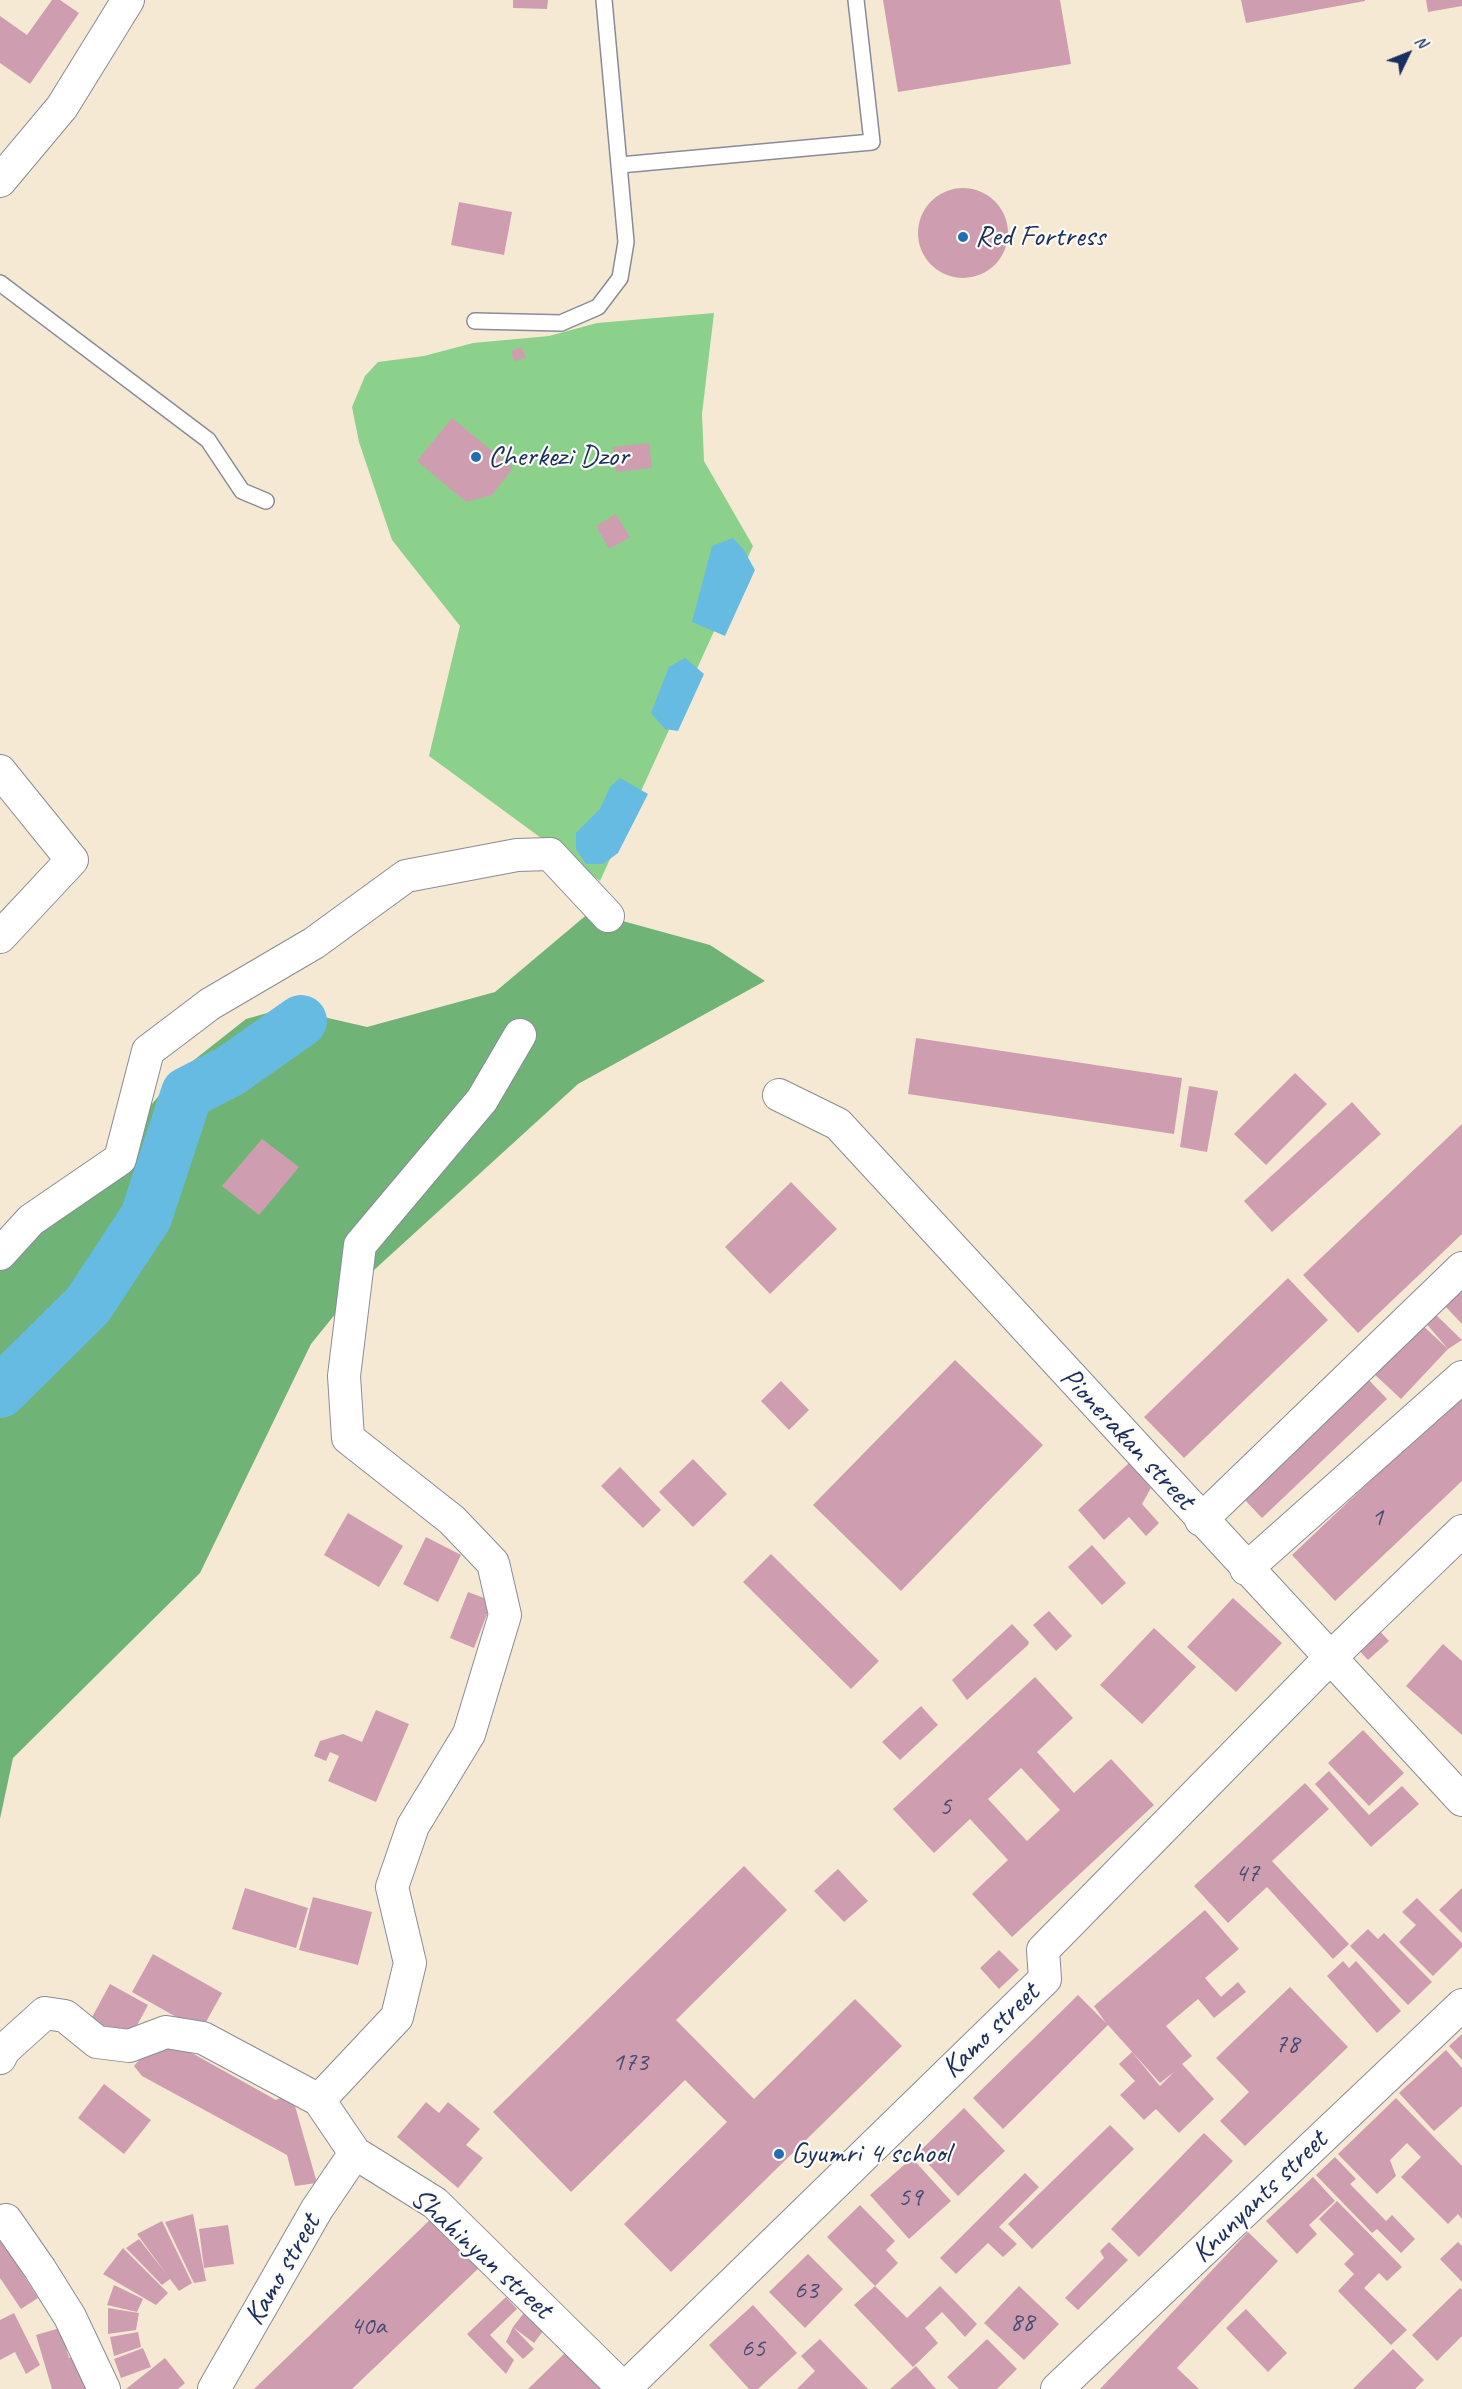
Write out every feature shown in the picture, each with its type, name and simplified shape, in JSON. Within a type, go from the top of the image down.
[{"type":"street","points":[[0,181],[62,107],[128,0]]},
{"type":"street","points":[[0,771],[72,860],[0,937]]},
{"type":"street","points":[[0,1254],[31,1220],[120,1159],[148,1051],[210,1004],[314,943],[406,876],[517,855],[550,854],[608,916]]},
{"type":"street","points":[[319,2100],[397,2017],[410,1963],[392,1887],[413,1826],[469,1734],[505,1615],[493,1563],[452,1520],[348,1438],[344,1376],[360,1245],[483,1100],[520,1035]]},
{"type":"street","name":"Pionerakan street","points":[[779,1095],[838,1124],[1329,1659],[1462,1800]]},
{"type":"street","points":[[1201,1520],[1462,1268]]},
{"type":"street","points":[[1246,1569],[1462,1377]]},
{"type":"street","name":"Kamo street","points":[[624,2389],[1045,1978],[1043,1950],[1329,1659],[1462,1531]]},
{"type":"street","name":"Knunyants street","points":[[1057,2389],[1462,2005]]},
{"type":"street","name":"Shahinyan street","points":[[0,2058],[4,2050],[45,2013],[65,2016],[97,2042],[129,2046],[166,2032],[203,2038],[319,2100],[354,2152],[435,2203],[624,2389]]},
{"type":"street","name":"Kamo street","points":[[214,2389],[317,2209],[354,2152]]},
{"type":"street","points":[[2,2214],[70,2317],[104,2389]]},
{"type":"lane","points":[[475,321],[561,323],[598,307],[620,278],[626,242],[604,0]]},
{"type":"lane","points":[[620,165],[872,142],[856,0]]},
{"type":"lane","points":[[0,283],[208,440],[242,491],[266,501]]},
{"type":"green space","points":[[714,313],[702,414],[704,461],[753,546],[600,881],[429,756],[460,626],[392,540],[359,442],[352,407],[365,376],[378,362],[424,356],[473,343],[549,336],[597,323]]},
{"type":"green space","points":[[590,912],[710,945],[765,981],[578,1084],[362,1281],[311,1344],[200,1573],[13,1758],[0,1819],[0,1244],[59,1213],[180,1071],[246,1019],[285,1008],[367,1027],[495,992]]},
{"type":"water","points":[[733,538],[744,550],[755,570],[725,636],[692,622],[712,546]]},
{"type":"water","points":[[685,658],[704,674],[678,731],[665,729],[651,713],[669,667]]},
{"type":"water","points":[[620,778],[648,794],[618,853],[603,864],[586,864],[576,849],[576,833],[600,809],[610,787]]},
{"type":"building","points":[[52,0],[60,0],[79,13],[30,84],[0,63],[0,16],[27,35]]},
{"type":"building","points":[[513,0],[548,0],[547,9],[513,8]]},
{"type":"building","points":[[883,0],[1060,0],[1071,64],[898,92]]},
{"type":"building","points":[[1241,0],[1365,0],[1365,1],[1246,23]]},
{"type":"building","points":[[1426,0],[1462,0],[1462,6],[1428,12]]},
{"type":"building","name":"Red Fortress","points":[[963,188],[988,196],[1000,208],[1008,233],[1000,258],[988,270],[963,278],[938,270],[926,258],[918,233],[926,208],[938,196]]},
{"type":"building","points":[[459,202],[512,212],[504,255],[451,245]]},
{"type":"building","points":[[522,347],[526,358],[514,361],[511,351]]},
{"type":"building","points":[[452,418],[513,468],[492,495],[466,502],[417,461]]},
{"type":"building","points":[[649,443],[652,468],[616,472],[613,447]]},
{"type":"building","points":[[616,514],[630,537],[609,549],[596,526]]},
{"type":"building","points":[[916,1038],[1182,1078],[1174,1134],[908,1094]]},
{"type":"building","points":[[1295,1073],[1327,1104],[1266,1165],[1234,1134]]},
{"type":"building","points":[[1189,1086],[1218,1091],[1207,1152],[1180,1147]]},
{"type":"building","points":[[1352,1102],[1381,1134],[1272,1232],[1244,1201]]},
{"type":"building","points":[[1462,1124],[1462,1234],[1358,1333],[1303,1275]]},
{"type":"building","points":[[262,1139],[299,1167],[259,1215],[222,1186]]},
{"type":"building","points":[[791,1182],[837,1229],[770,1294],[725,1247]]},
{"type":"building","points":[[1288,1278],[1328,1320],[1184,1458],[1144,1417]]},
{"type":"building","points":[[1462,1287],[1462,1324],[1444,1305]]},
{"type":"building","points":[[1433,1312],[1462,1340],[1448,1349],[1424,1321]]},
{"type":"building","points":[[1419,1322],[1448,1349],[1401,1399],[1372,1372]]},
{"type":"building","points":[[955,1360],[1043,1445],[901,1591],[813,1505]]},
{"type":"building","points":[[1367,1378],[1387,1399],[1262,1518],[1242,1497]]},
{"type":"building","points":[[781,1381],[809,1410],[789,1430],[761,1401]]},
{"type":"building","points":[[1462,1394],[1462,1481],[1335,1601],[1292,1555]]},
{"type":"building","points":[[693,1459],[727,1494],[693,1527],[659,1492]]},
{"type":"building","points":[[1129,1463],[1151,1488],[1142,1504],[1159,1523],[1146,1536],[1129,1517],[1104,1540],[1078,1510]]},
{"type":"building","points":[[620,1467],[661,1510],[643,1528],[601,1486]]},
{"type":"building","points":[[348,1513],[403,1546],[379,1587],[324,1555]]},
{"type":"building","points":[[426,1537],[461,1555],[438,1602],[403,1584]]},
{"type":"building","points":[[1092,1545],[1126,1583],[1102,1605],[1068,1567]]},
{"type":"building","points":[[771,1554],[879,1661],[851,1689],[743,1582]]},
{"type":"building","points":[[468,1592],[492,1601],[474,1648],[450,1638]]},
{"type":"building","points":[[1233,1598],[1282,1643],[1236,1692],[1187,1647]]},
{"type":"building","points":[[1049,1611],[1072,1636],[1056,1651],[1033,1625]]},
{"type":"building","points":[[1012,1624],[1029,1642],[1028,1645],[967,1700],[952,1680]]},
{"type":"building","points":[[1374,1625],[1389,1641],[1368,1660],[1353,1644]]},
{"type":"building","points":[[1154,1628],[1196,1667],[1142,1724],[1100,1685]]},
{"type":"building","points":[[1443,1644],[1462,1661],[1462,1735],[1406,1686]]},
{"type":"building","points":[[1035,1677],[1073,1718],[1037,1752],[1074,1793],[1111,1759],[1154,1805],[1012,1937],[972,1894],[1008,1860],[970,1819],[934,1853],[893,1809]],"holes":[[[1021,1768],[1060,1810],[1027,1841],[988,1799]]]},
{"type":"building","points":[[921,1706],[938,1725],[900,1760],[882,1742]]},
{"type":"building","points":[[376,1710],[409,1724],[376,1802],[328,1781],[339,1756],[330,1752],[326,1761],[314,1756],[320,1741],[343,1734],[362,1742]]},
{"type":"building","points":[[1363,1730],[1404,1773],[1369,1806],[1328,1763]]},
{"type":"building","points":[[1329,1771],[1369,1815],[1402,1786],[1419,1804],[1371,1847],[1315,1784]]},
{"type":"building","points":[[1305,1783],[1329,1809],[1272,1861],[1349,1944],[1333,1959],[1267,1887],[1228,1923],[1194,1886]]},
{"type":"building","points":[[744,1866],[787,1910],[676,2020],[754,2099],[855,1999],[902,2046],[671,2272],[624,2224],[727,2122],[685,2080],[571,2192],[493,2112]]},
{"type":"building","points":[[838,1869],[868,1901],[844,1922],[814,1891]]},
{"type":"building","points":[[245,1888],[308,1908],[296,1948],[232,1929]]},
{"type":"building","points":[[1462,1888],[1462,1933],[1439,1910]]},
{"type":"building","points":[[313,1897],[372,1912],[358,1965],[299,1950]]},
{"type":"building","points":[[1417,1898],[1462,1943],[1462,1947],[1433,1976],[1399,1942],[1416,1925],[1402,1912]]},
{"type":"building","points":[[1205,1910],[1239,1949],[1205,1978],[1221,1997],[1238,1982],[1246,1992],[1214,2018],[1198,1999],[1166,2026],[1192,2056],[1182,2064],[1214,2099],[1179,2133],[1156,2109],[1144,2120],[1120,2095],[1135,2081],[1119,2064],[1132,2052],[1160,2086],[1174,2072],[1160,2083],[1108,2025],[1003,2129],[973,2098],[1078,1995],[1106,2023],[1094,2006]]},
{"type":"building","points":[[1368,1929],[1378,1939],[1384,1933],[1432,1982],[1408,2005],[1350,1946]]},
{"type":"building","points":[[999,1950],[1019,1970],[999,1989],[980,1968]]},
{"type":"building","points":[[153,1954],[222,1993],[201,2031],[132,1992]]},
{"type":"building","points":[[1343,1961],[1349,1968],[1356,1961],[1401,2011],[1377,2033],[1327,1976]]},
{"type":"building","points":[[110,1984],[148,2005],[128,2042],[90,2021]]},
{"type":"building","points":[[1290,1987],[1348,2047],[1245,2146],[1220,2121],[1249,2092],[1216,2058]]},
{"type":"building","points":[[1462,2034],[1462,2060],[1449,2046]]},
{"type":"building","points":[[154,2043],[174,2043],[276,2100],[284,2096],[295,2106],[317,2183],[295,2186],[287,2155],[142,2076],[134,2066]]},
{"type":"building","points":[[1446,2050],[1462,2068],[1462,2106],[1434,2131],[1399,2093]]},
{"type":"building","points":[[104,2084],[151,2120],[124,2154],[78,2118]]},
{"type":"building","points":[[1396,2098],[1462,2166],[1462,2219],[1458,2214],[1448,2224],[1401,2177],[1421,2157],[1407,2143],[1390,2160],[1396,2176],[1377,2194],[1338,2154]]},
{"type":"building","points":[[426,2102],[439,2113],[448,2102],[480,2129],[466,2145],[483,2158],[458,2188],[397,2137]]},
{"type":"building","points":[[964,2108],[1005,2151],[958,2196],[918,2153]]},
{"type":"building","points":[[1110,2125],[1134,2149],[1032,2249],[1008,2224]]},
{"type":"building","points":[[1204,2133],[1233,2161],[1139,2257],[1111,2229]]},
{"type":"building","points":[[1335,2157],[1356,2179],[1350,2184],[1386,2221],[1392,2215],[1415,2239],[1401,2253],[1377,2229],[1372,2233],[1316,2175]]},
{"type":"building","points":[[912,2158],[951,2201],[909,2239],[870,2195]]},
{"type":"building","points":[[1025,2173],[1039,2187],[999,2227],[1017,2244],[1003,2257],[988,2243],[956,2274],[940,2258]]},
{"type":"building","points":[[1313,2177],[1335,2201],[1309,2225],[1317,2234],[1297,2254],[1266,2221]]},
{"type":"building","points":[[1337,2201],[1402,2267],[1387,2281],[1379,2273],[1364,2288],[1407,2330],[1391,2345],[1338,2291],[1354,2274],[1344,2264],[1354,2254],[1319,2219]]},
{"type":"building","points":[[860,2205],[895,2241],[886,2250],[898,2263],[875,2286],[827,2237]]},
{"type":"building","points":[[193,2214],[206,2281],[194,2283],[165,2222]]},
{"type":"building","points":[[434,2216],[481,2266],[352,2389],[254,2389]]},
{"type":"building","points":[[162,2221],[192,2283],[179,2291],[170,2279],[162,2285],[126,2248],[139,2239],[167,2275],[137,2234]]},
{"type":"building","points":[[228,2225],[234,2264],[204,2268],[199,2229]]},
{"type":"building","points":[[1248,2232],[1278,2261],[1177,2368],[1199,2389],[1100,2389]]},
{"type":"building","points":[[0,2238],[38,2298],[21,2309],[0,2278]]},
{"type":"building","points":[[1109,2242],[1128,2260],[1078,2310],[1065,2298],[1104,2258],[1100,2251]]},
{"type":"building","points":[[1458,2242],[1462,2246],[1462,2282],[1440,2259]]},
{"type":"building","points":[[123,2248],[168,2293],[156,2305],[103,2274]]},
{"type":"building","points":[[808,2254],[843,2289],[805,2328],[769,2292]]},
{"type":"building","points":[[114,2285],[143,2299],[137,2312],[107,2305]]},
{"type":"building","points":[[875,2286],[907,2318],[940,2286],[977,2324],[965,2337],[942,2312],[925,2328],[938,2343],[913,2367],[854,2305]]},
{"type":"building","points":[[1019,2286],[1059,2324],[1024,2360],[984,2323]]},
{"type":"building","points":[[1460,2288],[1462,2290],[1462,2336],[1437,2361],[1412,2335]]},
{"type":"building","points":[[506,2297],[517,2309],[490,2335],[514,2360],[506,2374],[467,2334]]},
{"type":"building","points":[[753,2305],[797,2353],[758,2389],[749,2389],[709,2345]]},
{"type":"building","points":[[108,2308],[139,2313],[136,2330],[108,2334]]},
{"type":"building","points":[[1246,2309],[1287,2353],[1268,2372],[1226,2328]]},
{"type":"building","points":[[526,2310],[543,2331],[534,2343],[513,2327]]},
{"type":"building","points":[[14,2313],[40,2365],[26,2374],[15,2352],[0,2360],[0,2320]]},
{"type":"building","points":[[513,2327],[534,2349],[523,2359],[506,2342]]},
{"type":"building","points":[[60,2328],[69,2358],[79,2355],[89,2389],[52,2389],[36,2335]]},
{"type":"building","points":[[138,2332],[141,2347],[114,2356],[110,2337]]},
{"type":"building","points":[[820,2339],[868,2389],[797,2389],[815,2371],[801,2356]]},
{"type":"building","points":[[987,2339],[1017,2369],[997,2389],[959,2389],[947,2377]]},
{"type":"building","points":[[143,2348],[151,2367],[121,2378],[114,2359]]},
{"type":"building","points":[[1393,2349],[1424,2380],[1415,2389],[1353,2389]]},
{"type":"building","points":[[567,2351],[603,2389],[528,2389]]},
{"type":"building","points":[[165,2358],[185,2383],[178,2389],[126,2389]]},
{"type":"building","points":[[916,2366],[936,2389],[890,2389]]},
{"type":"waterway","points":[[0,1392],[88,1305],[146,1217],[187,1093],[230,1071],[301,1021]]},
{"type":"place","name":"Red Fortress","points":[[963,237]]},
{"type":"place","name":"Cherkezi Dzor","points":[[476,457]]},
{"type":"place","name":"Gyumri 4 school","points":[[779,2154]]}]
